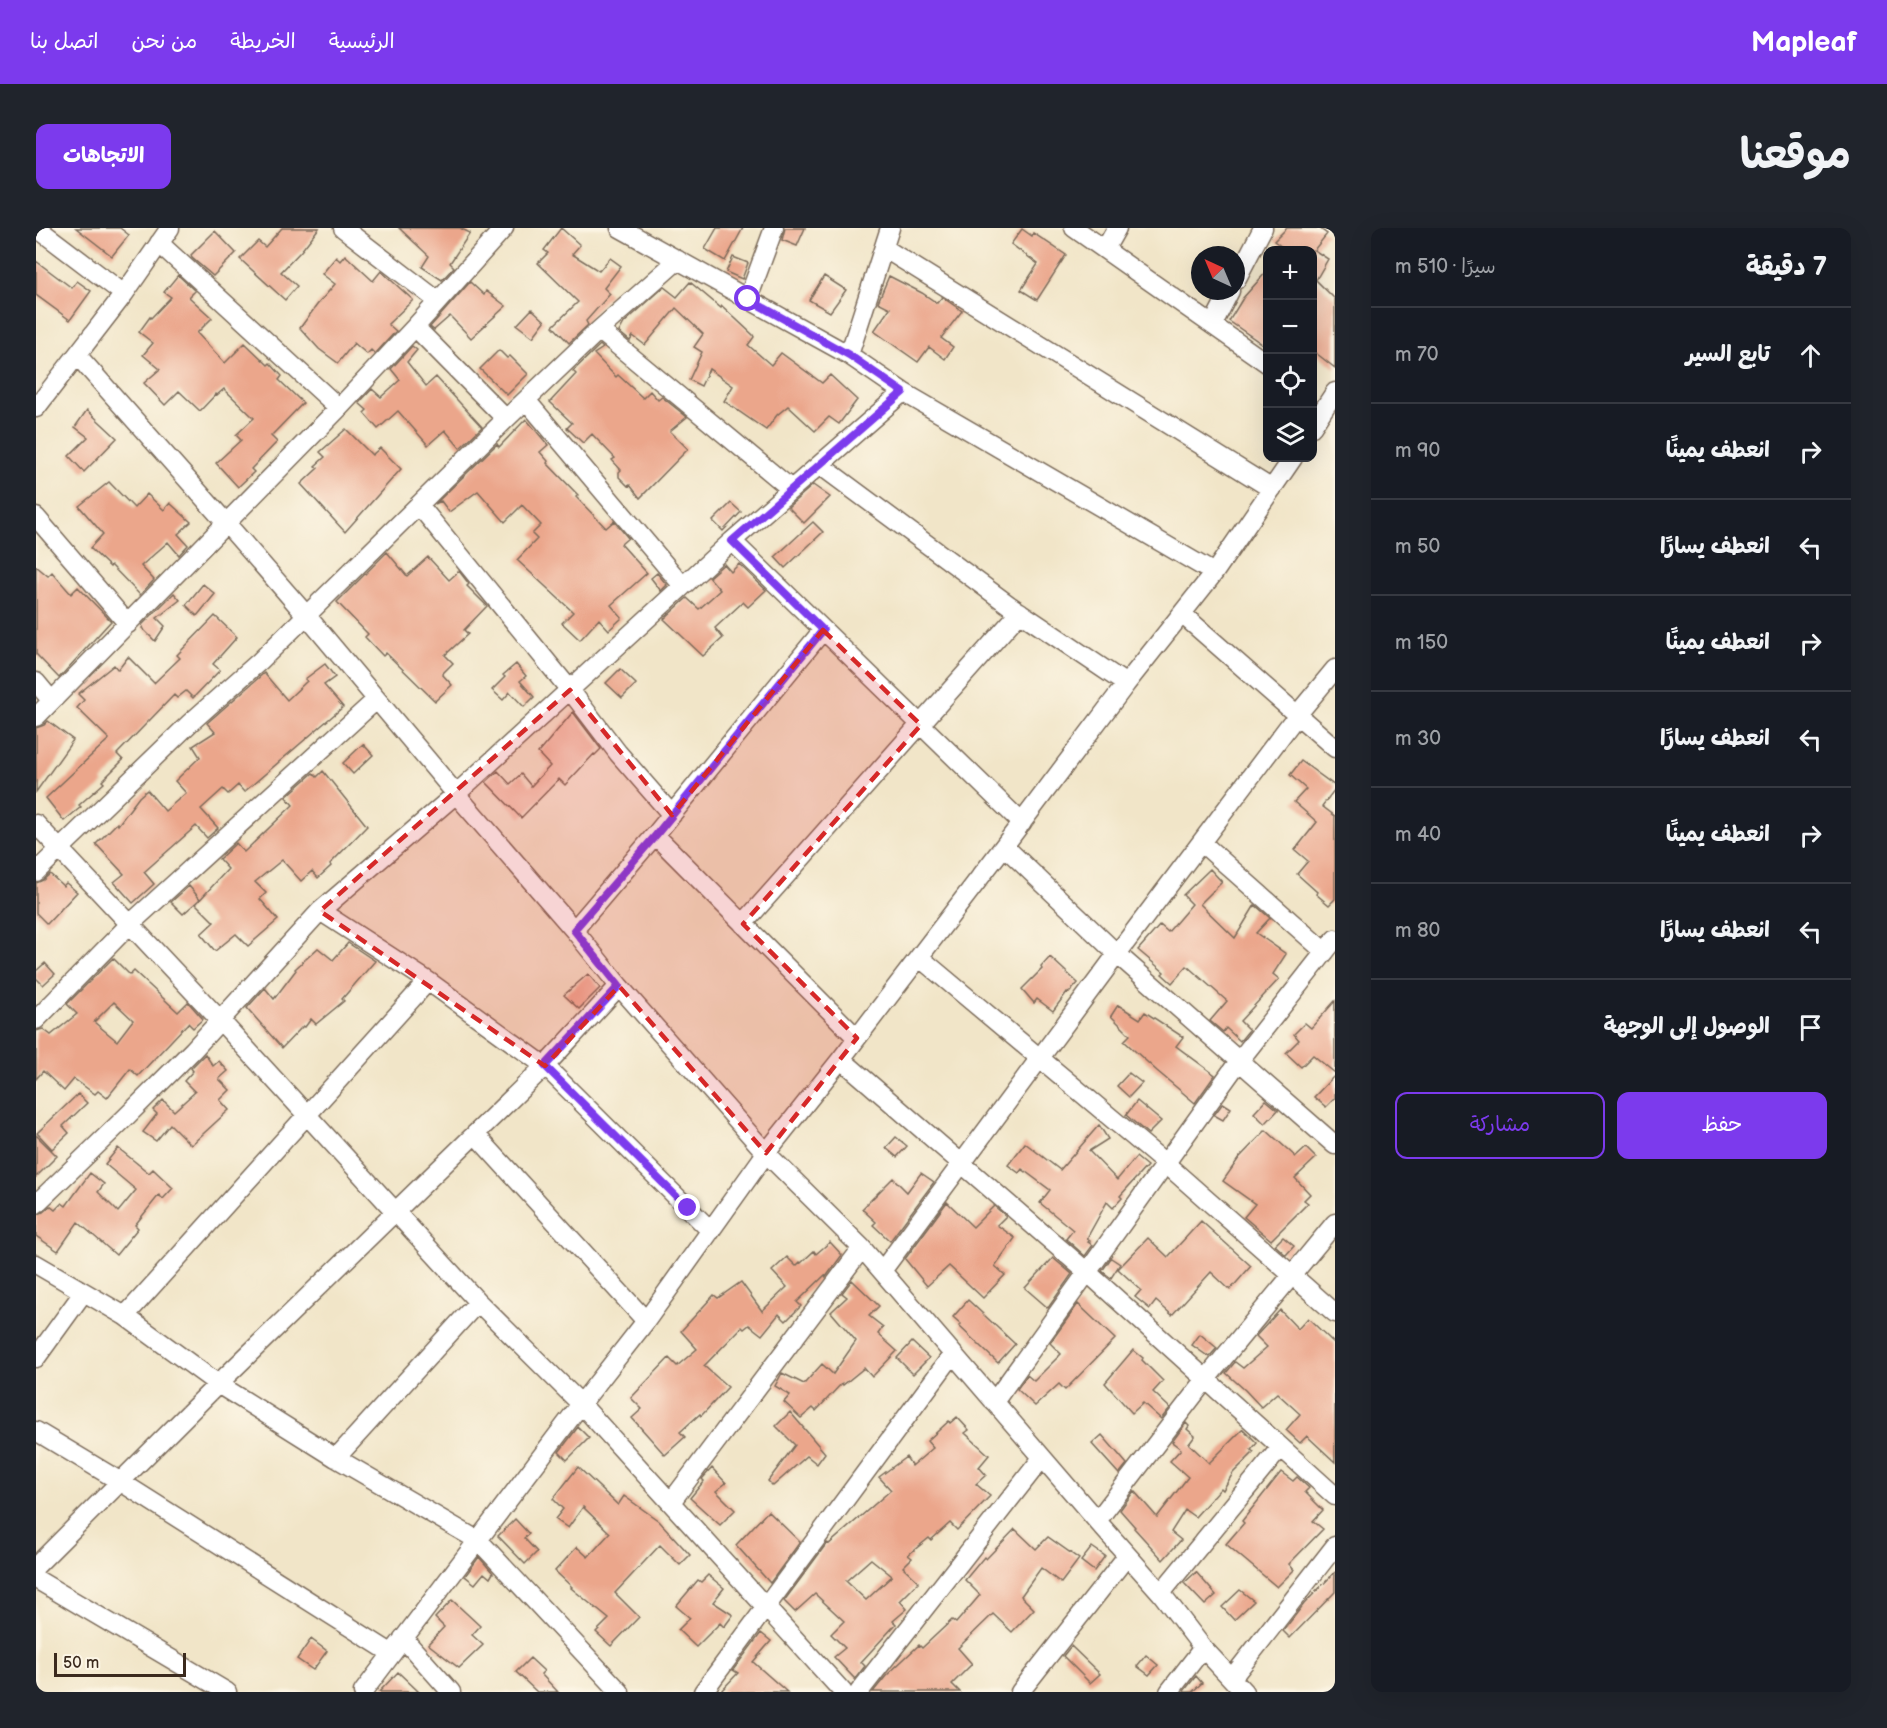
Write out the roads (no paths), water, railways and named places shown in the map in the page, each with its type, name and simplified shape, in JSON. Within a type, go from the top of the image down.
[{"type":"street","points":[[38,228],[124,294]]},
{"type":"street","points":[[36,408],[124,294],[170,228]]},
{"type":"street","points":[[343,228],[438,301]]},
{"type":"street","points":[[36,717],[339,408],[504,228]]},
{"type":"street","points":[[620,228],[644,234],[678,260],[849,355],[903,392],[1214,573]]},
{"type":"street","points":[[748,299],[774,228]]},
{"type":"street","points":[[849,355],[890,228]]},
{"type":"street","points":[[1074,228],[1263,360]]},
{"type":"street","points":[[1105,249],[1117,228]]},
{"type":"street","points":[[1245,263],[1263,228]]},
{"type":"street","points":[[159,243],[339,408]]},
{"type":"street","points":[[884,248],[1272,489]]},
{"type":"street","points":[[36,872],[190,723],[260,661],[599,330],[678,260]]},
{"type":"street","points":[[1213,324],[1225,300]]},
{"type":"street","points":[[415,327],[506,419]]},
{"type":"street","points":[[599,330],[791,489]]},
{"type":"street","points":[[77,355],[306,615],[619,986],[766,1152],[862,1248],[1161,1593],[1203,1648],[1238,1685],[1335,1546]]},
{"type":"street","points":[[36,1204],[193,1050],[320,911],[456,794],[732,541],[903,392]]},
{"type":"street","points":[[1317,415],[1324,398]]},
{"type":"street","points":[[526,400],[683,586]]},
{"type":"street","points":[[363,1692],[646,1321],[766,1152],[841,1059],[1022,824],[1126,684],[1214,573],[1290,462]]},
{"type":"street","points":[[820,465],[1020,612],[1126,684]]},
{"type":"street","points":[[419,505],[570,690],[618,753],[672,815]]},
{"type":"street","points":[[36,518],[128,624]]},
{"type":"street","points":[[732,541],[1022,824]]},
{"type":"street","points":[[743,924],[1020,612]]},
{"type":"street","points":[[1182,614],[1335,748]]},
{"type":"street","points":[[574,930],[656,835],[823,630]]},
{"type":"street","points":[[882,1271],[1117,954],[1297,715],[1335,669]]},
{"type":"street","points":[[36,682],[51,700]]},
{"type":"street","points":[[36,1020],[129,925],[376,699]]},
{"type":"street","points":[[36,824],[219,1019],[478,1302],[581,1404],[843,1692]]},
{"type":"street","points":[[656,835],[857,1038]]},
{"type":"street","points":[[994,1402],[1239,1060],[1330,946],[1202,843]]},
{"type":"street","points":[[1004,846],[1117,954],[1335,1145]]},
{"type":"street","points":[[320,911],[428,981],[545,1066],[711,1231]]},
{"type":"street","points":[[919,957],[1165,1162],[1335,1313]]},
{"type":"street","points":[[125,1316],[428,981]]},
{"type":"street","points":[[36,1566],[218,1384],[545,1066],[619,986]]},
{"type":"street","points":[[841,1059],[1087,1272],[1335,1496]]},
{"type":"street","points":[[475,1134],[646,1321]]},
{"type":"street","points":[[1097,1521],[1206,1379],[1335,1223]]},
{"type":"street","points":[[671,1502],[862,1248]]},
{"type":"street","points":[[36,1264],[125,1316],[218,1384],[336,1458],[479,1541],[620,1692]]},
{"type":"street","points":[[36,1358],[83,1293]]},
{"type":"street","points":[[336,1458],[478,1302]]},
{"type":"street","points":[[703,1692],[953,1354]]},
{"type":"street","points":[[36,1431],[121,1482],[391,1653]]},
{"type":"street","points":[[1161,1593],[1281,1447]]},
{"type":"street","points":[[859,1692],[1042,1458]]},
{"type":"street","points":[[1020,1692],[1127,1556]]},
{"type":"street","points":[[36,1579],[227,1692]]},
{"type":"street","points":[[403,1638],[452,1692]]},
{"type":"street","points":[[1169,1692],[1203,1648]]}]
